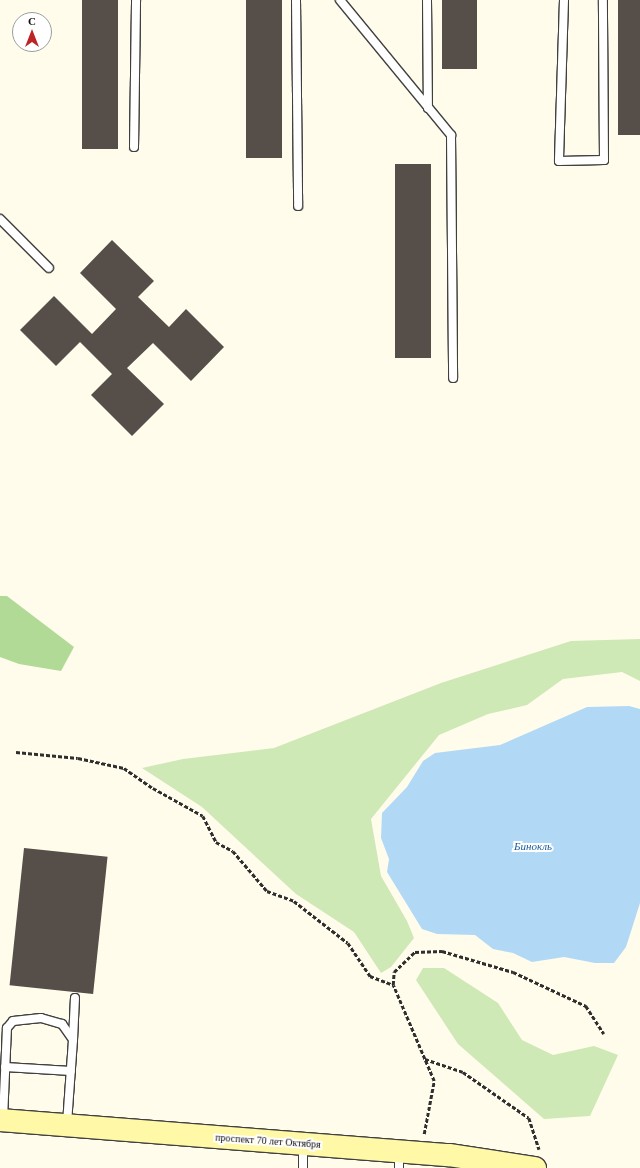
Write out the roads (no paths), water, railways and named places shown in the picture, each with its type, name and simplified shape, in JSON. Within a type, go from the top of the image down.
[{"type":"main road","name":"проспект 70 лет Октября","points":[[1,1120],[302,1143],[406,1157],[538,1161]]},
{"type":"lane","points":[[134,147],[136,0]]},
{"type":"lane","points":[[296,0],[298,206]]},
{"type":"lane","points":[[340,0],[451,136],[453,378]]},
{"type":"lane","points":[[427,0],[428,108]]},
{"type":"lane","points":[[564,0],[559,161],[604,160],[603,0]]},
{"type":"lane","points":[[0,219],[49,268]]},
{"type":"lane","points":[[67,1125],[75,998]]},
{"type":"lane","points":[[1,1120],[8,1028],[13,1021],[41,1018],[62,1024],[73,1040]]},
{"type":"lane","points":[[5,1067],[71,1071]]},
{"type":"lane","points":[[302,1143],[303,1168]]},
{"type":"water","name":"Бинокль","points":[[629,706],[640,709],[640,903],[626,947],[614,963],[595,963],[564,957],[532,962],[513,953],[493,949],[475,935],[437,934],[422,929],[387,872],[389,859],[381,838],[382,813],[407,787],[423,761],[435,753],[500,745],[587,707]]}]
